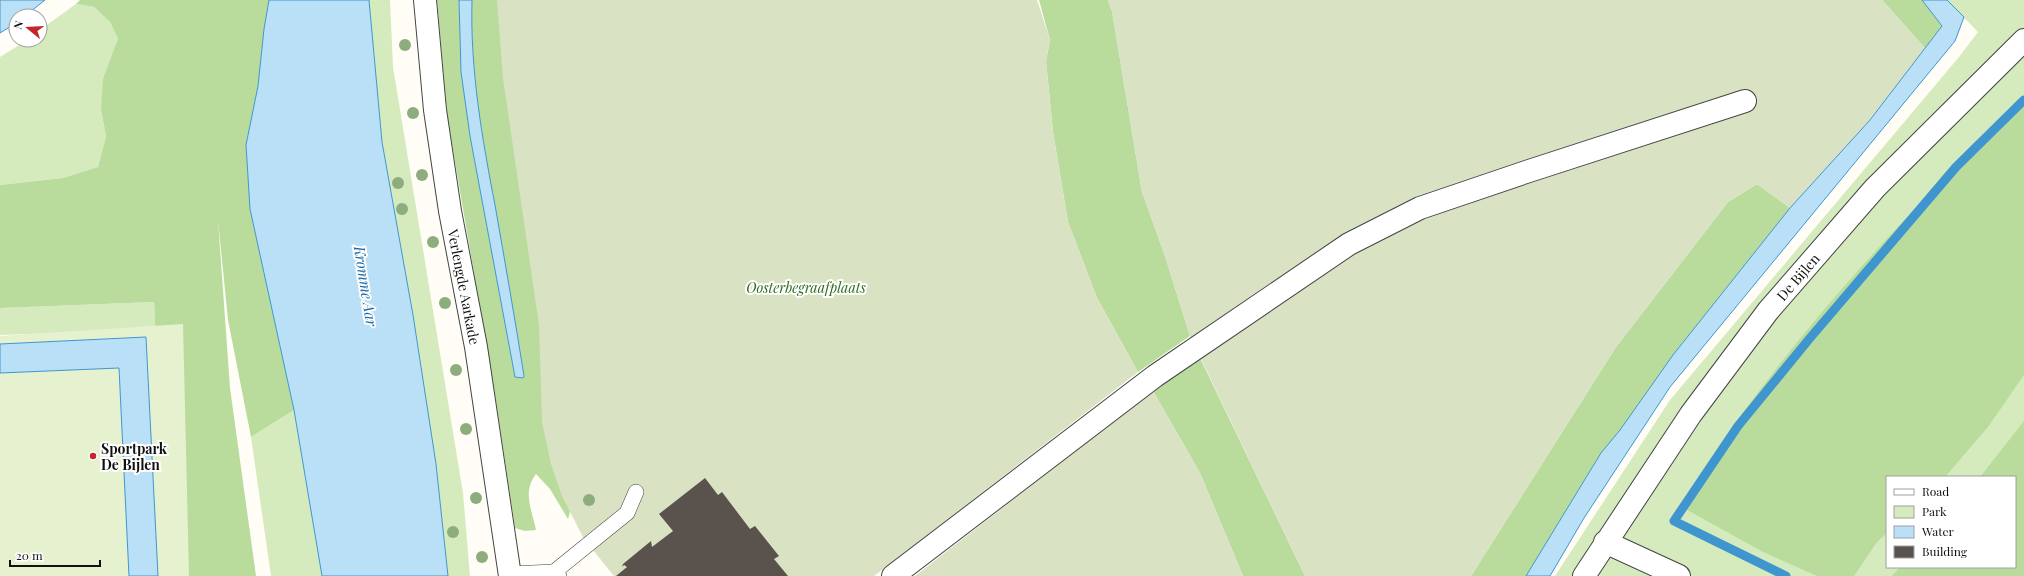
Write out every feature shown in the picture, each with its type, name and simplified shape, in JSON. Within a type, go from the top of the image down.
[{"type":"street","name":"Verlengde Aarkade","points":[[425,0],[436,118],[450,211],[476,346],[510,575]]},
{"type":"street","name":"De Bijlen","points":[[1584,576],[1690,414],[1773,306],[1875,188],[2024,40]]},
{"type":"street","points":[[893,576],[1155,376],[1349,244],[1420,208],[1745,101]]},
{"type":"street","points":[[1605,542],[1679,576]]},
{"type":"lane","points":[[556,574],[627,513],[636,492]]},
{"type":"lane","name":"Verlengde Aarkade","points":[[510,575],[556,574]]},
{"type":"green space","points":[[80,0],[269,0],[264,29],[258,86],[246,145],[250,209],[294,410],[251,437],[228,320],[218,220],[230,388],[256,576],[168,576],[154,302],[0,308],[0,185],[63,178],[98,167],[106,136],[101,110],[103,79],[118,39],[110,22],[94,7],[76,4]]},
{"type":"green space","points":[[369,0],[390,0],[393,67],[463,493],[470,576],[448,576],[436,464],[413,315],[382,142]]},
{"type":"green space","points":[[437,0],[459,0],[461,72],[470,136],[515,377],[523,378],[524,376],[481,125],[473,50],[472,0],[504,0],[570,512],[568,519],[550,489],[536,474],[530,488],[529,501],[536,530],[525,531],[515,528],[497,408],[447,115]]},
{"type":"green space","name":"Oosterbegraafplaats","points":[[497,0],[1037,0],[1050,40],[1046,61],[1053,132],[1068,222],[1097,298],[1138,372],[874,576],[614,576],[584,539],[562,496],[551,464],[542,422],[539,325],[503,78]]},
{"type":"green space","points":[[1039,0],[1108,0],[1112,11],[1142,192],[1165,256],[1190,336],[1138,372],[1097,298],[1068,222],[1053,132],[1046,61],[1050,40]]},
{"type":"green space","points":[[1108,0],[1882,0],[1925,48],[1870,120],[1790,208],[1757,184],[1728,202],[1616,347],[1471,576],[1305,576],[1190,336],[1165,256],[1142,192],[1112,11]]},
{"type":"green space","points":[[1882,0],[1922,0],[1942,26],[1925,48]]},
{"type":"green space","points":[[1947,0],[2024,0],[2024,576],[1555,576],[1670,400],[1959,57],[1978,32]]},
{"type":"green space","points":[[76,4],[94,7],[110,22],[118,39],[101,110],[106,136],[98,167],[63,178],[0,185],[0,57],[14,48],[48,48],[48,24]]},
{"type":"green space","points":[[2024,99],[2024,375],[1988,427],[1946,476],[1886,476],[1886,534],[1877,542],[1854,576],[1817,576],[1763,552],[1680,506],[1740,417],[1806,331],[1913,210]]},
{"type":"green space","points":[[1757,184],[1790,208],[1673,355],[1620,430],[1601,453],[1526,576],[1471,576],[1616,347],[1728,202]]},
{"type":"green space","points":[[154,302],[168,576],[93,332],[0,335],[0,308]]},
{"type":"green space","name":"Sportpark De Bijlen","points":[[183,324],[189,576],[0,576],[0,336]]},
{"type":"green space","points":[[1200,358],[1305,576],[1243,576],[1200,473],[1153,391]]},
{"type":"green space","points":[[1153,391],[1200,473],[1243,576],[915,576]]},
{"type":"green space","points":[[294,410],[322,576],[271,576],[251,437]]},
{"type":"green space","points":[[2024,421],[2024,576],[1892,576],[1899,568],[2016,568],[2016,476],[1981,476]]},
{"type":"water","points":[[0,0],[45,0],[35,8],[8,8],[8,28],[0,33]]},
{"type":"water","name":"Kromme Aar","points":[[269,0],[369,0],[382,142],[413,315],[436,464],[448,576],[322,576],[294,410],[250,209],[246,145],[258,86],[264,29]]},
{"type":"water","points":[[459,0],[472,0],[473,52],[478,103],[517,333],[524,376],[523,378],[515,377],[470,136],[461,72]]},
{"type":"water","points":[[1922,0],[1947,0],[1964,17],[1955,41],[1670,387],[1584,518],[1550,576],[1526,576],[1601,453],[1620,430],[1673,355],[1790,208],[1870,120],[1942,26]]},
{"type":"water","points":[[146,337],[158,576],[129,576],[119,368],[0,373],[0,344]]},
{"type":"building","points":[[705,478],[718,495],[722,492],[750,529],[755,526],[779,556],[774,559],[788,576],[616,576],[627,567],[624,565],[622,567],[623,564],[651,541],[652,547],[673,531],[659,514]]},
{"type":"waterway","points":[[1786,576],[1674,521],[1738,426],[1810,338],[1956,167],[2024,100]]},
{"type":"place","name":"Sportpark De Bijlen","points":[[93,456]]}]
